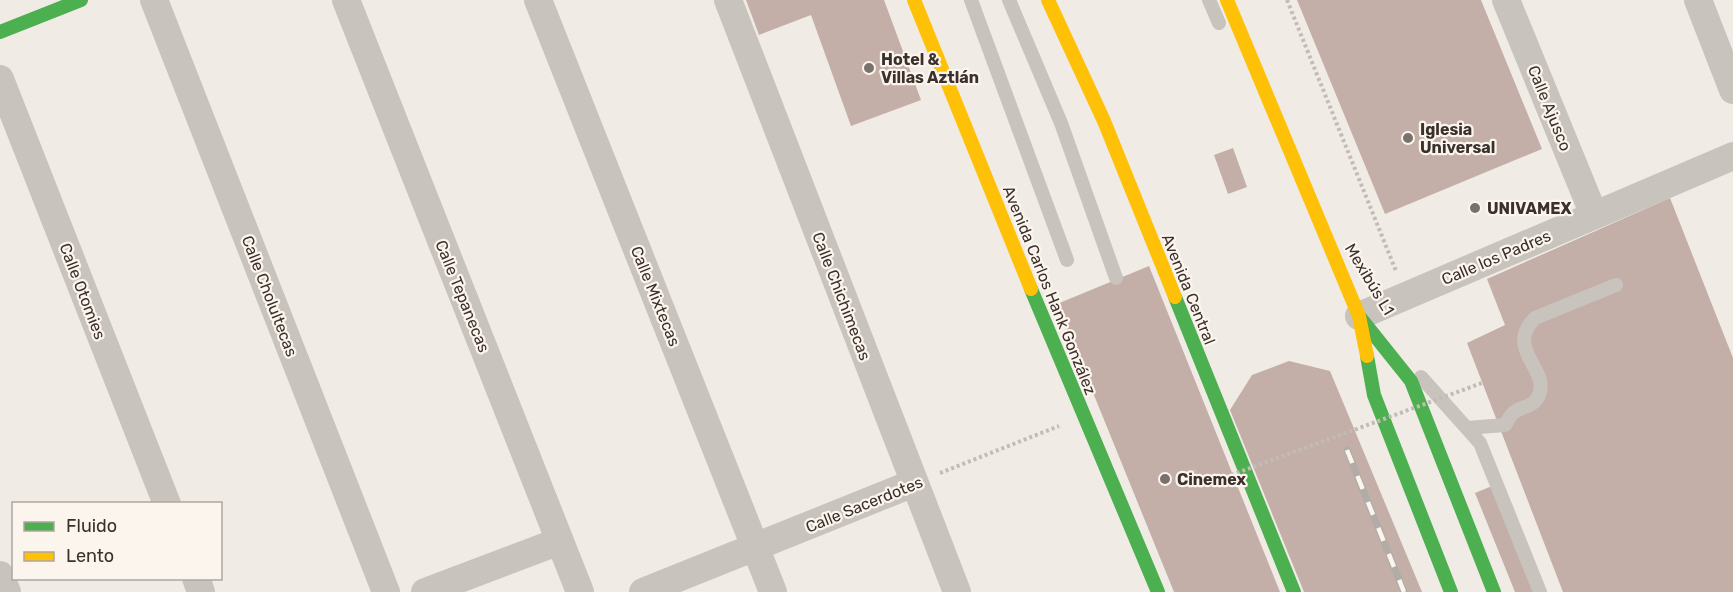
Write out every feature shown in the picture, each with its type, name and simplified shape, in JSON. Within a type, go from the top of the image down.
[{"type":"main road","points":[[0,32],[81,0]]},
{"type":"main road","name":"Avenida Carlos Hank González","points":[[914,0],[1158,592]]},
{"type":"main road","name":"Avenida Central","points":[[1048,0],[1104,121],[1294,592]]},
{"type":"main road","points":[[1227,0],[1326,237],[1363,314],[1411,381],[1494,592]]},
{"type":"main road","points":[[1363,314],[1374,395],[1451,592]]},
{"type":"street","name":"Calle Cholultecas","points":[[154,0],[386,592]]},
{"type":"street","name":"Calle Tepanecas","points":[[346,0],[580,592]]},
{"type":"street","name":"Calle Mixtecas","points":[[538,0],[773,592]]},
{"type":"street","name":"Calle Chichimecas","points":[[728,0],[957,592]]},
{"type":"street","name":"Calle Ajusco","points":[[1506,0],[1594,215]]},
{"type":"street","points":[[1698,0],[1733,90]]},
{"type":"street","name":"Calle Otomies","points":[[0,79],[166,502]]},
{"type":"street","name":"Calle los Padres","points":[[1363,314],[1733,156]]},
{"type":"street","name":"Calle Sacerdotes","points":[[643,592],[914,483]]},
{"type":"street","points":[[425,592],[560,541]]},
{"type":"street","points":[[0,575],[7,592]]},
{"type":"lane","points":[[971,0],[1067,260]]},
{"type":"lane","points":[[1009,0],[1061,123],[1116,278]]},
{"type":"lane","points":[[1209,0],[1228,41]]},
{"type":"lane","name":"Mexibús L1","points":[[1237,61],[1270,132],[1326,237]]},
{"type":"lane","points":[[1467,428],[1505,425],[1513,413],[1531,406],[1539,396],[1540,386],[1522,339],[1526,326],[1534,318],[1616,285]]},
{"type":"lane","name":"Mexibús L1","points":[[1363,314],[1480,443],[1540,592]]},
{"type":"path","points":[[1287,0],[1400,280]]},
{"type":"path","points":[[1231,475],[1482,382]]},
{"type":"path","name":"Calle Sacerdotes","points":[[914,483],[1084,416]]},
{"type":"path","points":[[1194,469],[1200,487]]},
{"type":"building","name":"Hotel & Villas Aztlán","points":[[746,0],[884,0],[921,100],[851,126],[811,15],[759,35]]},
{"type":"building","points":[[1297,0],[1481,0],[1542,149],[1385,214]]},
{"type":"building","points":[[1233,148],[1247,187],[1228,194],[1214,155]]},
{"type":"building","points":[[1670,198],[1733,358],[1733,592],[1563,592],[1467,343],[1505,325],[1487,279]]},
{"type":"building","points":[[1149,266],[1280,592],[1174,592],[1057,304]]},
{"type":"building","points":[[1289,361],[1330,371],[1422,592],[1304,592],[1230,410],[1252,375]]},
{"type":"building","points":[[1497,484],[1540,592],[1515,592],[1475,493]]},
{"type":"railway","points":[[1347,450],[1404,592]]},
{"type":"traffic: fast","points":[[0,32],[81,0]]},
{"type":"traffic: fast","points":[[1031,289],[1158,592]]},
{"type":"traffic: fast","points":[[1175,297],[1294,592]]},
{"type":"traffic: fast","points":[[1359,316],[1411,381],[1494,592]]},
{"type":"traffic: fast","points":[[1367,356],[1374,395],[1451,592]]},
{"type":"traffic: slow","points":[[914,0],[1031,289]]},
{"type":"traffic: slow","points":[[1048,0],[1104,121],[1175,297]]},
{"type":"traffic: slow","points":[[1227,0],[1359,316],[1367,356]]},
{"type":"place","name":"Hotel & Villas Aztlán","points":[[869,68]]},
{"type":"place","name":"Iglesia Universal","points":[[1408,138]]},
{"type":"place","name":"UNIVAMEX","points":[[1475,208]]},
{"type":"place","name":"Cinemex","points":[[1165,479]]}]
